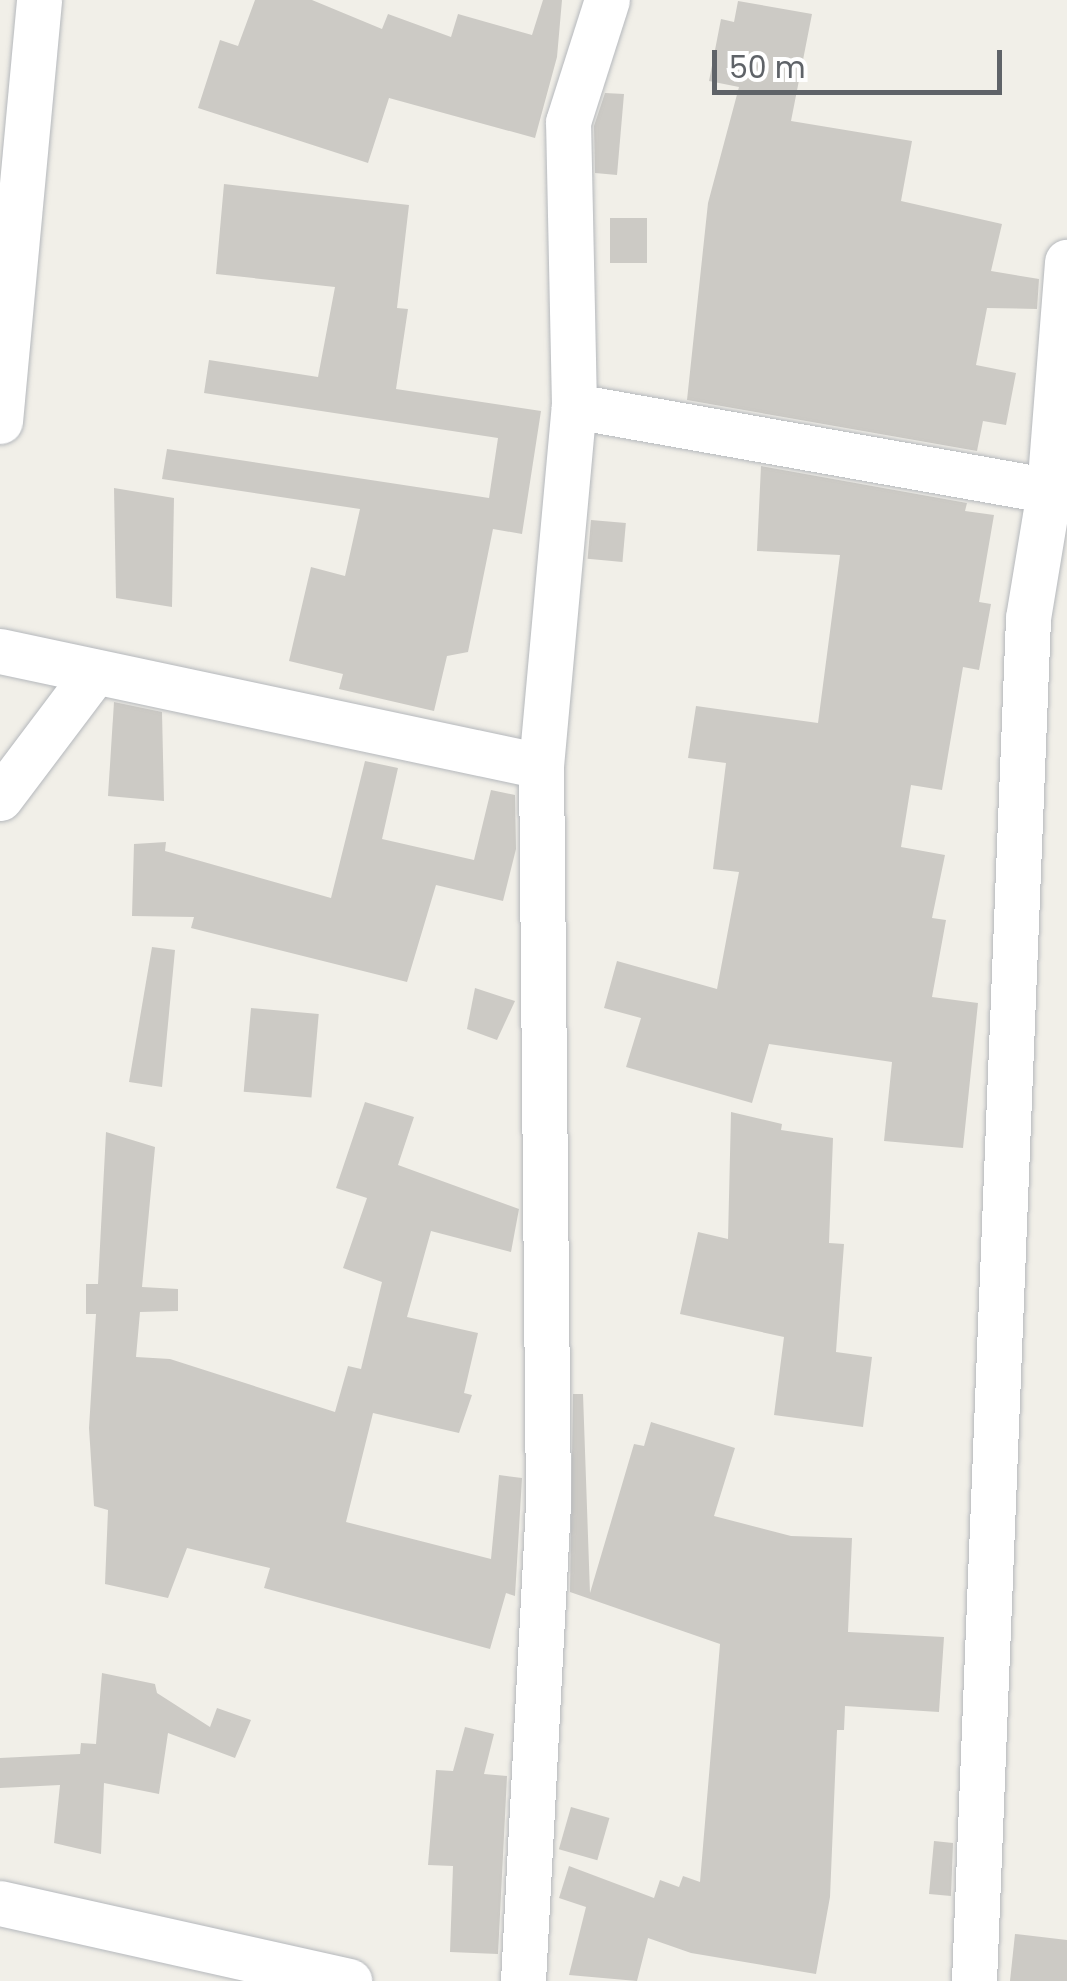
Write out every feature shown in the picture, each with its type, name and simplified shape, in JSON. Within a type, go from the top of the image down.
[{"type":"street","points":[[0,420],[39,0]]},
{"type":"street","points":[[524,1981],[548,1504],[541,766],[574,406],[568,122],[607,0]]},
{"type":"street","points":[[974,1981],[1048,617],[1049,491],[1067,262]]},
{"type":"street","points":[[574,406],[1049,491]]},
{"type":"street","points":[[0,651],[541,766]]},
{"type":"street","points":[[0,798],[95,672]]},
{"type":"street","points":[[3,1900],[349,1981]]},
{"type":"building","points":[[255,0],[312,0],[382,29],[388,14],[451,37],[458,14],[532,35],[543,0],[562,0],[557,57],[535,138],[389,98],[368,163],[198,108],[220,40],[238,46]]},
{"type":"building","points":[[738,1],[812,14],[791,121],[912,141],[901,201],[1002,224],[991,271],[1039,279],[1037,309],[987,308],[976,365],[1016,373],[1006,425],[983,421],[977,451],[687,400],[708,203],[739,87],[709,81],[721,19],[734,22]]},
{"type":"building","points":[[605,93],[624,94],[617,175],[595,173],[594,126]]},
{"type":"building","points":[[224,184],[409,205],[397,308],[408,309],[396,389],[541,411],[522,534],[493,529],[468,652],[447,656],[434,711],[339,689],[343,674],[289,661],[311,567],[345,576],[360,509],[162,479],[167,449],[489,498],[498,438],[204,393],[209,360],[318,377],[335,287],[216,274]]},
{"type":"building","points":[[610,218],[647,218],[647,263],[610,263]]},
{"type":"building","points":[[761,466],[967,503],[965,511],[994,515],[979,602],[991,604],[979,670],[963,667],[942,790],[911,785],[901,847],[945,855],[932,918],[946,920],[932,997],[978,1003],[963,1148],[884,1141],[892,1062],[769,1044],[752,1103],[626,1067],[641,1018],[604,1008],[617,961],[717,989],[739,872],[713,869],[726,763],[688,758],[696,706],[818,723],[840,555],[757,551]]},
{"type":"building","points":[[114,488],[174,498],[172,607],[116,598]]},
{"type":"building","points":[[591,520],[626,523],[622,562],[588,559]]},
{"type":"building","points":[[114,702],[162,712],[164,801],[108,796]]},
{"type":"building","points":[[365,761],[398,768],[382,839],[474,860],[491,790],[515,795],[516,849],[503,901],[436,885],[407,982],[191,928],[194,917],[132,916],[134,844],[166,842],[165,851],[331,898]]},
{"type":"building","points":[[152,947],[175,950],[162,1087],[129,1082]]},
{"type":"building","points":[[475,988],[515,1001],[497,1040],[467,1029]]},
{"type":"building","points":[[251,1008],[319,1014],[311,1098],[244,1092]]},
{"type":"building","points":[[365,1102],[414,1117],[398,1165],[519,1209],[511,1252],[431,1231],[407,1317],[478,1333],[464,1393],[472,1395],[459,1433],[373,1413],[346,1522],[491,1559],[499,1475],[522,1478],[515,1596],[506,1593],[490,1649],[264,1588],[270,1568],[187,1548],[168,1598],[105,1584],[108,1510],[94,1506],[89,1428],[96,1314],[86,1314],[86,1284],[98,1284],[106,1132],[155,1147],[142,1287],[178,1289],[178,1311],[140,1312],[136,1357],[170,1359],[335,1412],[348,1366],[361,1369],[382,1282],[343,1268],[367,1198],[336,1188]]},
{"type":"building","points":[[731,1112],[782,1124],[781,1130],[833,1138],[829,1243],[844,1244],[836,1352],[872,1357],[863,1427],[774,1415],[784,1337],[680,1314],[698,1232],[728,1239]]},
{"type":"building","points":[[573,1394],[583,1394],[590,1593],[634,1444],[644,1446],[651,1422],[735,1448],[714,1516],[791,1536],[852,1538],[848,1632],[944,1637],[939,1712],[845,1706],[844,1730],[837,1730],[830,1897],[816,1974],[691,1953],[648,1938],[637,1981],[569,1975],[586,1907],[559,1898],[569,1866],[654,1898],[660,1880],[679,1887],[683,1876],[700,1882],[720,1644],[570,1592]]},
{"type":"building","points":[[102,1673],[155,1684],[157,1693],[210,1727],[217,1708],[251,1720],[235,1758],[168,1733],[159,1794],[104,1783],[101,1854],[54,1843],[60,1785],[0,1788],[0,1758],[80,1754],[81,1743],[96,1744]]},
{"type":"building","points":[[465,1727],[494,1734],[484,1774],[507,1776],[498,1954],[450,1952],[453,1866],[428,1865],[436,1770],[453,1771]]},
{"type":"building","points":[[571,1807],[609,1818],[597,1860],[559,1849]]},
{"type":"building","points":[[934,1841],[953,1843],[951,1896],[929,1894]]},
{"type":"building","points":[[1015,1934],[1067,1940],[1067,1981],[1010,1981]]}]
